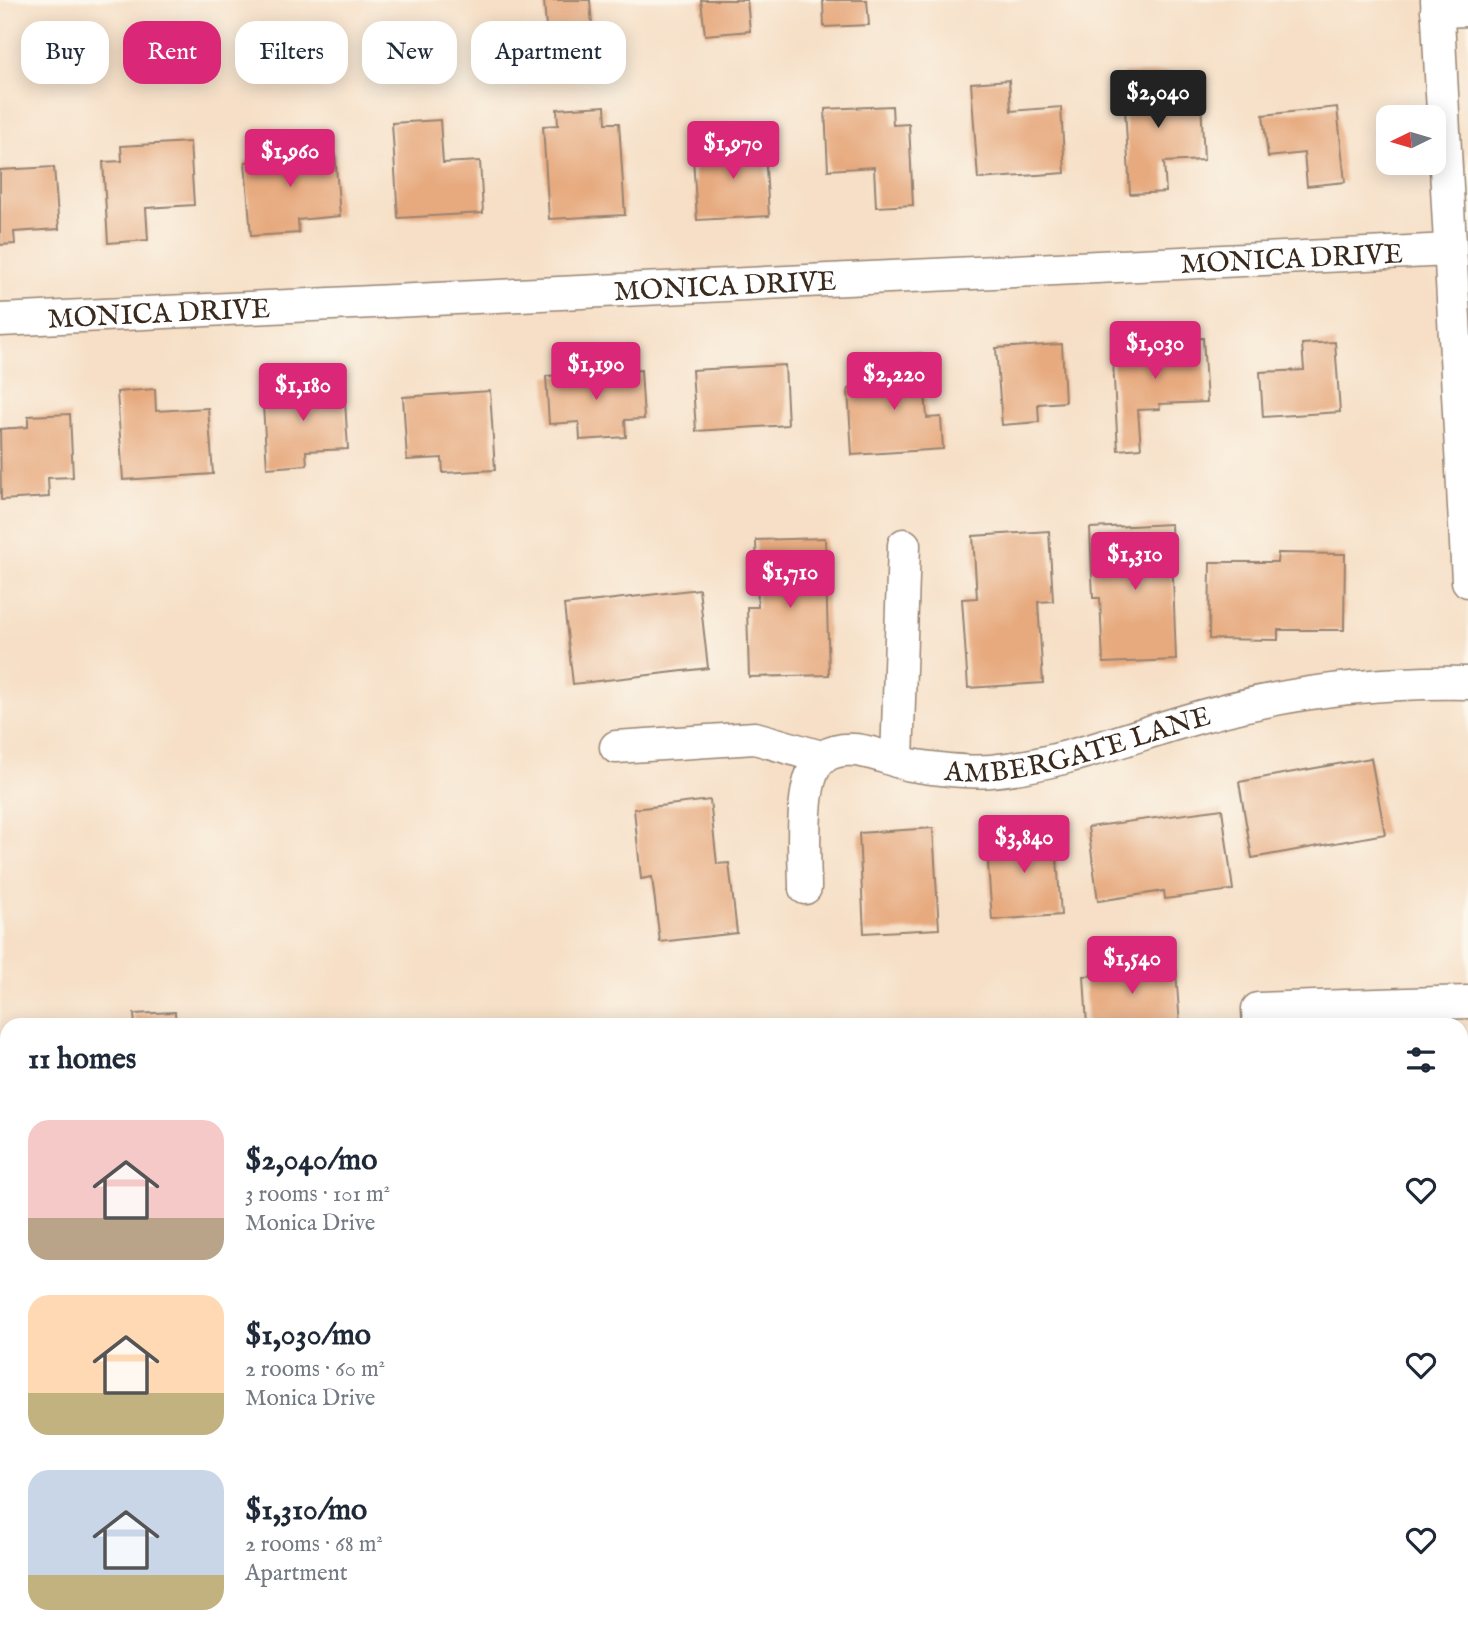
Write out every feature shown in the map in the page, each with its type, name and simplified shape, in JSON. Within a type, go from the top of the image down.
[{"type":"street","points":[[1447,7],[1450,250],[1468,581]]},
{"type":"street","name":"MONICA DRIVE","points":[[0,320],[1450,250]]},
{"type":"street","points":[[897,761],[904,545]]},
{"type":"street","name":"AMBERGATE LANE","points":[[821,758],[840,748],[897,761],[962,771],[1001,769],[1059,761],[1175,724],[1263,702],[1352,688],[1468,683]]},
{"type":"street","points":[[616,747],[755,738],[821,758],[804,796],[805,888]]},
{"type":"street","points":[[1259,1018],[1258,1009],[1468,1002]]},
{"type":"building","points":[[544,0],[590,0],[592,21],[546,21]]},
{"type":"building","points":[[701,0],[747,0],[750,31],[705,35]]},
{"type":"building","points":[[823,0],[867,0],[869,25],[824,27]]},
{"type":"building","points":[[1171,72],[1173,103],[1201,101],[1204,160],[1164,162],[1166,192],[1130,194],[1123,74]]},
{"type":"building","points":[[1009,80],[1011,111],[1061,107],[1065,173],[978,179],[971,83]]},
{"type":"building","points":[[605,106],[606,123],[619,123],[625,215],[549,219],[543,126],[558,125],[557,109]]},
{"type":"building","points":[[892,106],[893,125],[909,124],[913,205],[876,207],[874,167],[828,170],[825,109]]},
{"type":"building","points":[[1337,107],[1345,182],[1307,186],[1304,153],[1268,157],[1263,115]]},
{"type":"building","points":[[440,120],[443,163],[480,161],[483,213],[398,218],[392,123]]},
{"type":"building","points":[[764,135],[769,216],[697,220],[693,157],[726,155],[725,137]]},
{"type":"building","points":[[292,138],[293,157],[335,154],[340,216],[298,220],[299,233],[251,236],[245,162],[267,160],[265,140]]},
{"type":"building","points":[[190,142],[194,205],[146,208],[148,240],[108,243],[103,162],[122,161],[121,146]]},
{"type":"building","points":[[54,167],[59,229],[14,232],[15,244],[0,245],[0,170]]},
{"type":"building","points":[[1203,338],[1207,402],[1159,404],[1160,409],[1138,410],[1141,448],[1118,450],[1112,344]]},
{"type":"building","points":[[1335,342],[1340,412],[1263,417],[1260,372],[1304,370],[1302,344]]},
{"type":"building","points":[[1062,344],[1065,402],[1038,404],[1039,422],[1002,425],[996,348]]},
{"type":"building","points":[[922,353],[927,418],[941,417],[943,449],[852,455],[848,389],[889,385],[887,355]]},
{"type":"building","points":[[785,365],[788,425],[696,431],[692,370]]},
{"type":"building","points":[[641,370],[644,419],[625,420],[626,437],[580,440],[579,422],[549,424],[546,376]]},
{"type":"building","points":[[344,385],[348,449],[306,451],[307,465],[267,468],[262,390]]},
{"type":"building","points":[[155,389],[156,411],[208,408],[213,474],[123,480],[117,392]]},
{"type":"building","points":[[490,391],[495,470],[443,473],[442,458],[407,460],[403,397]]},
{"type":"building","points":[[70,414],[73,477],[48,478],[49,497],[1,500],[0,429],[28,427],[28,416]]},
{"type":"building","points":[[1171,524],[1176,660],[1103,663],[1100,598],[1093,598],[1090,528]]},
{"type":"building","points":[[1049,531],[1053,601],[1038,602],[1043,683],[968,688],[962,599],[977,598],[973,536]]},
{"type":"building","points":[[825,538],[829,675],[749,677],[747,607],[758,607],[756,540]]},
{"type":"building","points":[[1278,553],[1345,554],[1344,630],[1278,630],[1278,640],[1209,639],[1210,562],[1277,562]]},
{"type":"building","points":[[699,589],[708,668],[573,684],[564,605]]},
{"type":"building","points":[[1371,758],[1385,834],[1252,858],[1239,782]]},
{"type":"building","points":[[710,800],[717,864],[729,863],[737,933],[660,942],[652,877],[641,879],[634,809]]},
{"type":"building","points":[[1222,809],[1233,890],[1165,899],[1164,891],[1098,901],[1088,827]]},
{"type":"building","points":[[933,828],[939,929],[864,933],[859,833]]},
{"type":"building","points":[[1055,830],[1061,915],[992,920],[986,835]]},
{"type":"building","points":[[1148,957],[1149,973],[1176,971],[1179,1018],[1087,1018],[1084,976],[1113,974],[1112,960]]},
{"type":"building","points":[[175,1012],[175,1018],[134,1018],[134,1014]]}]
